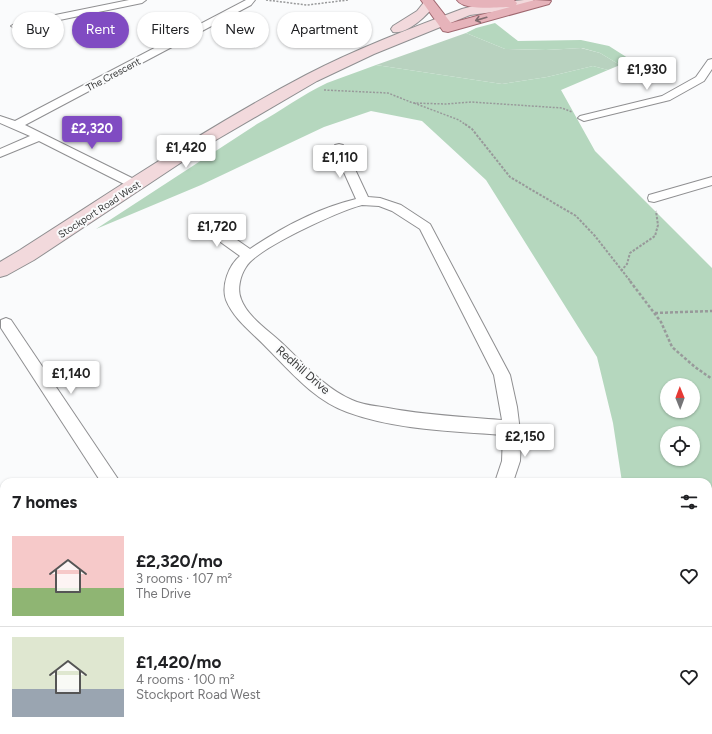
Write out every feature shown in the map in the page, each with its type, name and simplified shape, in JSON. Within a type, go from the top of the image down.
[{"type":"main road","points":[[462,0],[471,3],[530,3]]},
{"type":"main road","name":"Stockport Road West","points":[[451,23],[477,9],[547,0]]},
{"type":"main road","name":"Stockport Road West","points":[[0,270],[27,255],[205,140],[295,87],[364,53],[451,23],[547,0]]},
{"type":"main road","points":[[432,1],[451,23]]},
{"type":"main road","name":"Stockport Road West","points":[[364,53],[421,14],[432,1]]},
{"type":"street","points":[[64,16],[142,0]]},
{"type":"street","name":"The Crescent","points":[[16,125],[248,3],[251,0]]},
{"type":"street","points":[[584,118],[666,98],[700,79],[712,62]]},
{"type":"street","points":[[0,119],[16,125],[136,185]]},
{"type":"street","points":[[0,153],[38,137]]},
{"type":"street","points":[[339,148],[363,201]]},
{"type":"street","points":[[654,198],[712,181]]},
{"type":"street","name":"Redhill Drive","points":[[505,478],[510,462],[511,428],[509,401],[502,375],[424,227],[407,212],[381,202],[363,201],[337,208],[269,243],[249,255],[241,263],[235,274],[232,293],[241,314],[313,381],[339,401],[366,412],[431,422],[511,428]]},
{"type":"street","points":[[199,220],[249,255]]},
{"type":"street","points":[[6,324],[108,478]]},
{"type":"path","points":[[266,0],[307,5],[348,0]]},
{"type":"path","points":[[295,87],[320,90],[388,93],[459,120],[472,128],[510,177],[576,216],[595,236],[662,322],[672,347],[695,367],[712,379]]},
{"type":"path","points":[[414,103],[446,104],[471,102],[562,108],[584,118]]},
{"type":"path","points":[[622,271],[627,264],[630,253],[655,236],[658,225],[654,198]]},
{"type":"path","points":[[655,313],[712,311]]},
{"type":"green space","points":[[495,23],[518,41],[581,40],[609,46],[631,60],[620,65],[600,53],[582,48],[546,50],[505,49],[466,33],[476,28]]},
{"type":"green space","points":[[466,33],[505,49],[546,50],[581,48],[600,53],[620,65],[608,70],[593,66],[547,77],[502,84],[376,65]]},
{"type":"green space","points":[[376,65],[502,84],[547,77],[593,66],[608,70],[561,90],[595,151],[712,268],[712,478],[621,478],[613,423],[597,357],[486,180],[422,121],[371,111],[324,127],[201,185],[96,229],[257,124],[309,92],[327,83]]}]
